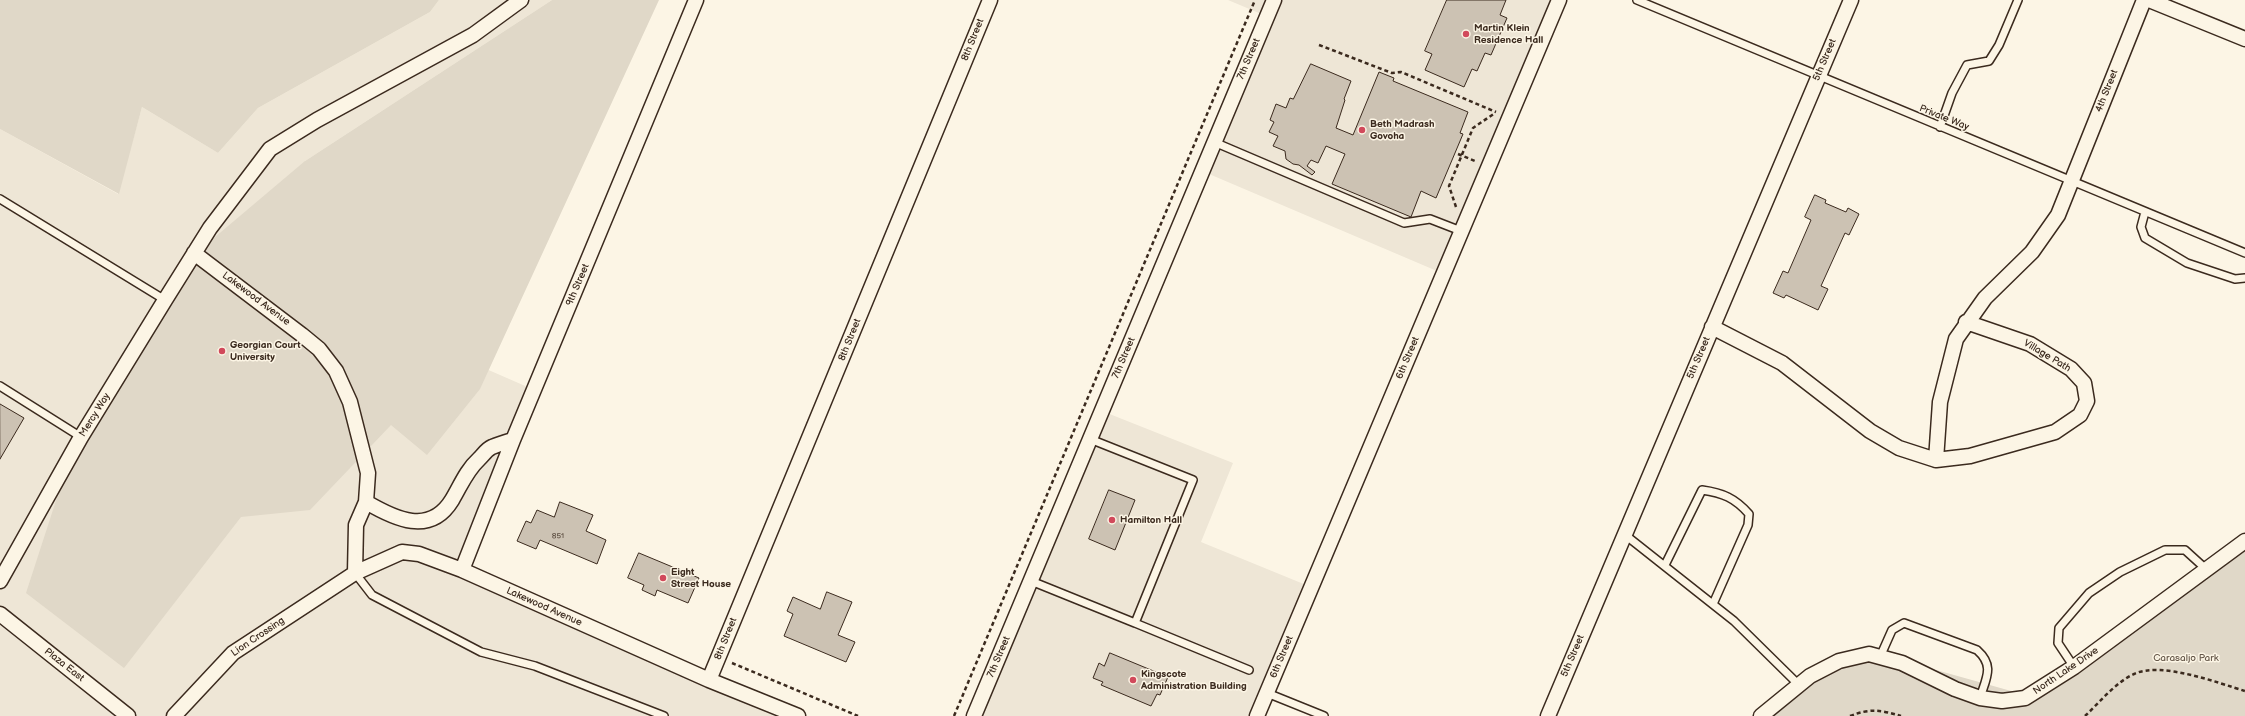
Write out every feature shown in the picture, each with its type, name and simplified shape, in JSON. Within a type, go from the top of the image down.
[{"type":"street","name":"Mercy Way","points":[[0,581],[81,437],[194,253],[220,215],[270,149],[317,120],[473,35],[521,0]]},
{"type":"street","name":"9th Street","points":[[462,570],[513,440],[696,0]]},
{"type":"street","name":"8th Street","points":[[709,680],[990,0]]},
{"type":"street","name":"7th Street","points":[[974,716],[1274,0]]},
{"type":"street","name":"6th Street","points":[[1257,716],[1559,0]]},
{"type":"street","name":"5th Street","points":[[1548,716],[1851,0]]},
{"type":"street","name":"4th Street","points":[[2071,182],[2144,0]]},
{"type":"street","points":[[2149,0],[2245,39]]},
{"type":"street","points":[[1936,460],[1940,402],[1954,345],[1966,322],[1985,298],[2032,252],[2058,214],[2071,182]]},
{"type":"street","name":"Lakewood Avenue","points":[[194,253],[319,349],[336,371],[350,402],[368,473],[366,502],[356,525],[355,573],[402,552],[419,554],[462,570],[709,680],[798,716]]},
{"type":"street","name":"Village Path","points":[[1712,327],[1782,363],[1870,431],[1899,448],[1936,460],[1970,456],[2055,432],[2080,415],[2087,401],[2084,383],[2070,369],[2030,344],[1966,322]]},
{"type":"street","points":[[366,502],[386,514],[415,522],[426,522],[439,515],[452,501],[462,478],[491,447],[513,440]]},
{"type":"street","name":"North Lake Drive","points":[[1761,716],[1810,676],[1839,661],[1869,654],[1902,663],[1955,689],[1980,698],[2002,701],[2025,698],[2074,667],[2245,541]]},
{"type":"street","name":"Lion Crossing","points":[[174,716],[233,653],[355,573]]},
{"type":"street","name":"Plaza East","points":[[0,614],[128,716]]},
{"type":"lane","name":"Private Way","points":[[1637,0],[1818,77],[2245,253]]},
{"type":"lane","points":[[1940,127],[1952,93],[1967,65],[1989,61],[1999,45],[2018,0]]},
{"type":"lane","points":[[1214,142],[1404,223],[1430,219],[1461,232]]},
{"type":"lane","points":[[0,199],[165,300]]},
{"type":"lane","points":[[2145,212],[2141,226],[2145,238],[2187,264],[2234,278],[2245,278]]},
{"type":"lane","points":[[0,386],[81,437]]},
{"type":"lane","points":[[1090,439],[1193,480],[1135,624]]},
{"type":"lane","points":[[1665,565],[1702,490],[1719,492],[1738,501],[1749,514],[1748,525],[1713,604]]},
{"type":"lane","points":[[1624,534],[1734,621],[1799,685]]},
{"type":"lane","points":[[2074,667],[2058,643],[2059,628],[2088,593],[2120,572],[2166,550],[2185,550],[2207,570]]},
{"type":"lane","points":[[355,573],[372,595],[481,652],[536,666],[664,716]]},
{"type":"lane","points":[[1031,581],[1249,670]]},
{"type":"lane","points":[[1880,657],[1892,630],[1904,623],[1977,650],[1986,658],[1988,664],[1980,698]]},
{"type":"lane","points":[[1267,693],[1324,716]]},
{"type":"path","points":[[954,716],[1255,0]]},
{"type":"path","points":[[1319,45],[1392,73],[1401,72],[1510,118]]},
{"type":"path","points":[[1456,207],[1449,186],[1461,156],[1473,128],[1496,112]]},
{"type":"path","points":[[1458,154],[1475,161]]},
{"type":"path","points":[[718,658],[858,716]]},
{"type":"path","points":[[2086,716],[2120,683],[2135,673],[2157,669],[2198,677],[2245,691]]},
{"type":"path","points":[[1850,716],[1866,710],[1880,710],[1901,716]]},
{"type":"shaded area","name":"Georgian Court University","points":[[439,0],[552,0],[305,161],[351,310],[539,392],[462,570],[804,716],[0,716],[0,129],[118,194],[142,107],[218,153],[258,108],[430,12]]},
{"type":"shaded area","name":"Beth Madrash Govoha","points":[[1228,0],[1559,0],[1444,274],[1202,171],[1266,16]]},
{"type":"shaded area","points":[[1102,411],[1233,463],[1201,542],[1311,587],[1257,716],[974,716]]},
{"type":"green space","points":[[0,0],[439,0],[430,12],[258,108],[218,153],[142,107],[119,194],[0,129]]},
{"type":"green space","points":[[552,0],[659,0],[480,389],[427,455],[391,425],[310,510],[241,517],[124,668],[26,593],[75,442],[208,243],[305,161]]},
{"type":"green space","name":"Carasaljo Park","points":[[2245,541],[2245,716],[1761,716],[1810,676],[1879,654],[2029,696]]},
{"type":"building","name":"Martin Klein Residence Hall","points":[[1447,0],[1506,0],[1500,15],[1507,18],[1491,55],[1485,53],[1477,71],[1472,69],[1464,87],[1425,70],[1432,54],[1425,51]]},
{"type":"building","points":[[1311,64],[1351,81],[1336,128],[1353,135],[1379,72],[1394,78],[1393,81],[1468,112],[1460,133],[1463,134],[1436,198],[1421,191],[1411,217],[1332,184],[1345,154],[1326,146],[1318,163],[1311,160],[1307,166],[1315,172],[1312,175],[1299,165],[1293,164],[1286,159],[1285,151],[1273,146],[1278,136],[1269,132],[1274,122],[1270,120],[1276,104],[1286,108],[1290,98],[1293,99]]},
{"type":"building","points":[[1815,195],[1826,200],[1825,203],[1846,212],[1848,208],[1859,214],[1849,235],[1845,233],[1821,286],[1828,289],[1818,310],[1786,295],[1784,298],[1773,293],[1783,271],[1788,273],[1811,220],[1805,217]]},
{"type":"building","points":[[0,404],[24,418],[0,459]]},
{"type":"building","name":"Hamilton Hall","points":[[1109,490],[1135,500],[1115,550],[1089,539]]},
{"type":"building","points":[[560,502],[593,515],[586,531],[606,540],[597,564],[540,540],[536,549],[517,541],[526,521],[531,523],[537,510],[554,517]]},
{"type":"building","name":"Eight Street House","points":[[639,553],[699,578],[688,603],[657,590],[655,596],[642,590],[644,585],[628,578]]},
{"type":"building","points":[[827,592],[852,602],[838,635],[855,642],[846,662],[784,636],[793,614],[787,611],[793,597],[820,609]]},
{"type":"building","name":"Kingscote Administration Building","points":[[1110,653],[1168,677],[1160,695],[1157,694],[1151,706],[1101,685],[1103,682],[1093,678],[1099,663],[1104,666]]},
{"type":"place","name":"Martin Klein Residence Hall","points":[[1466,34]]},
{"type":"place","name":"Beth Madrash Govoha","points":[[1362,130]]},
{"type":"place","name":"Georgian Court University","points":[[222,351]]},
{"type":"place","name":"Hamilton Hall","points":[[1112,520]]},
{"type":"place","name":"Eight Street House","points":[[663,578]]},
{"type":"place","name":"Kingscote Administration Building","points":[[1133,680]]}]
